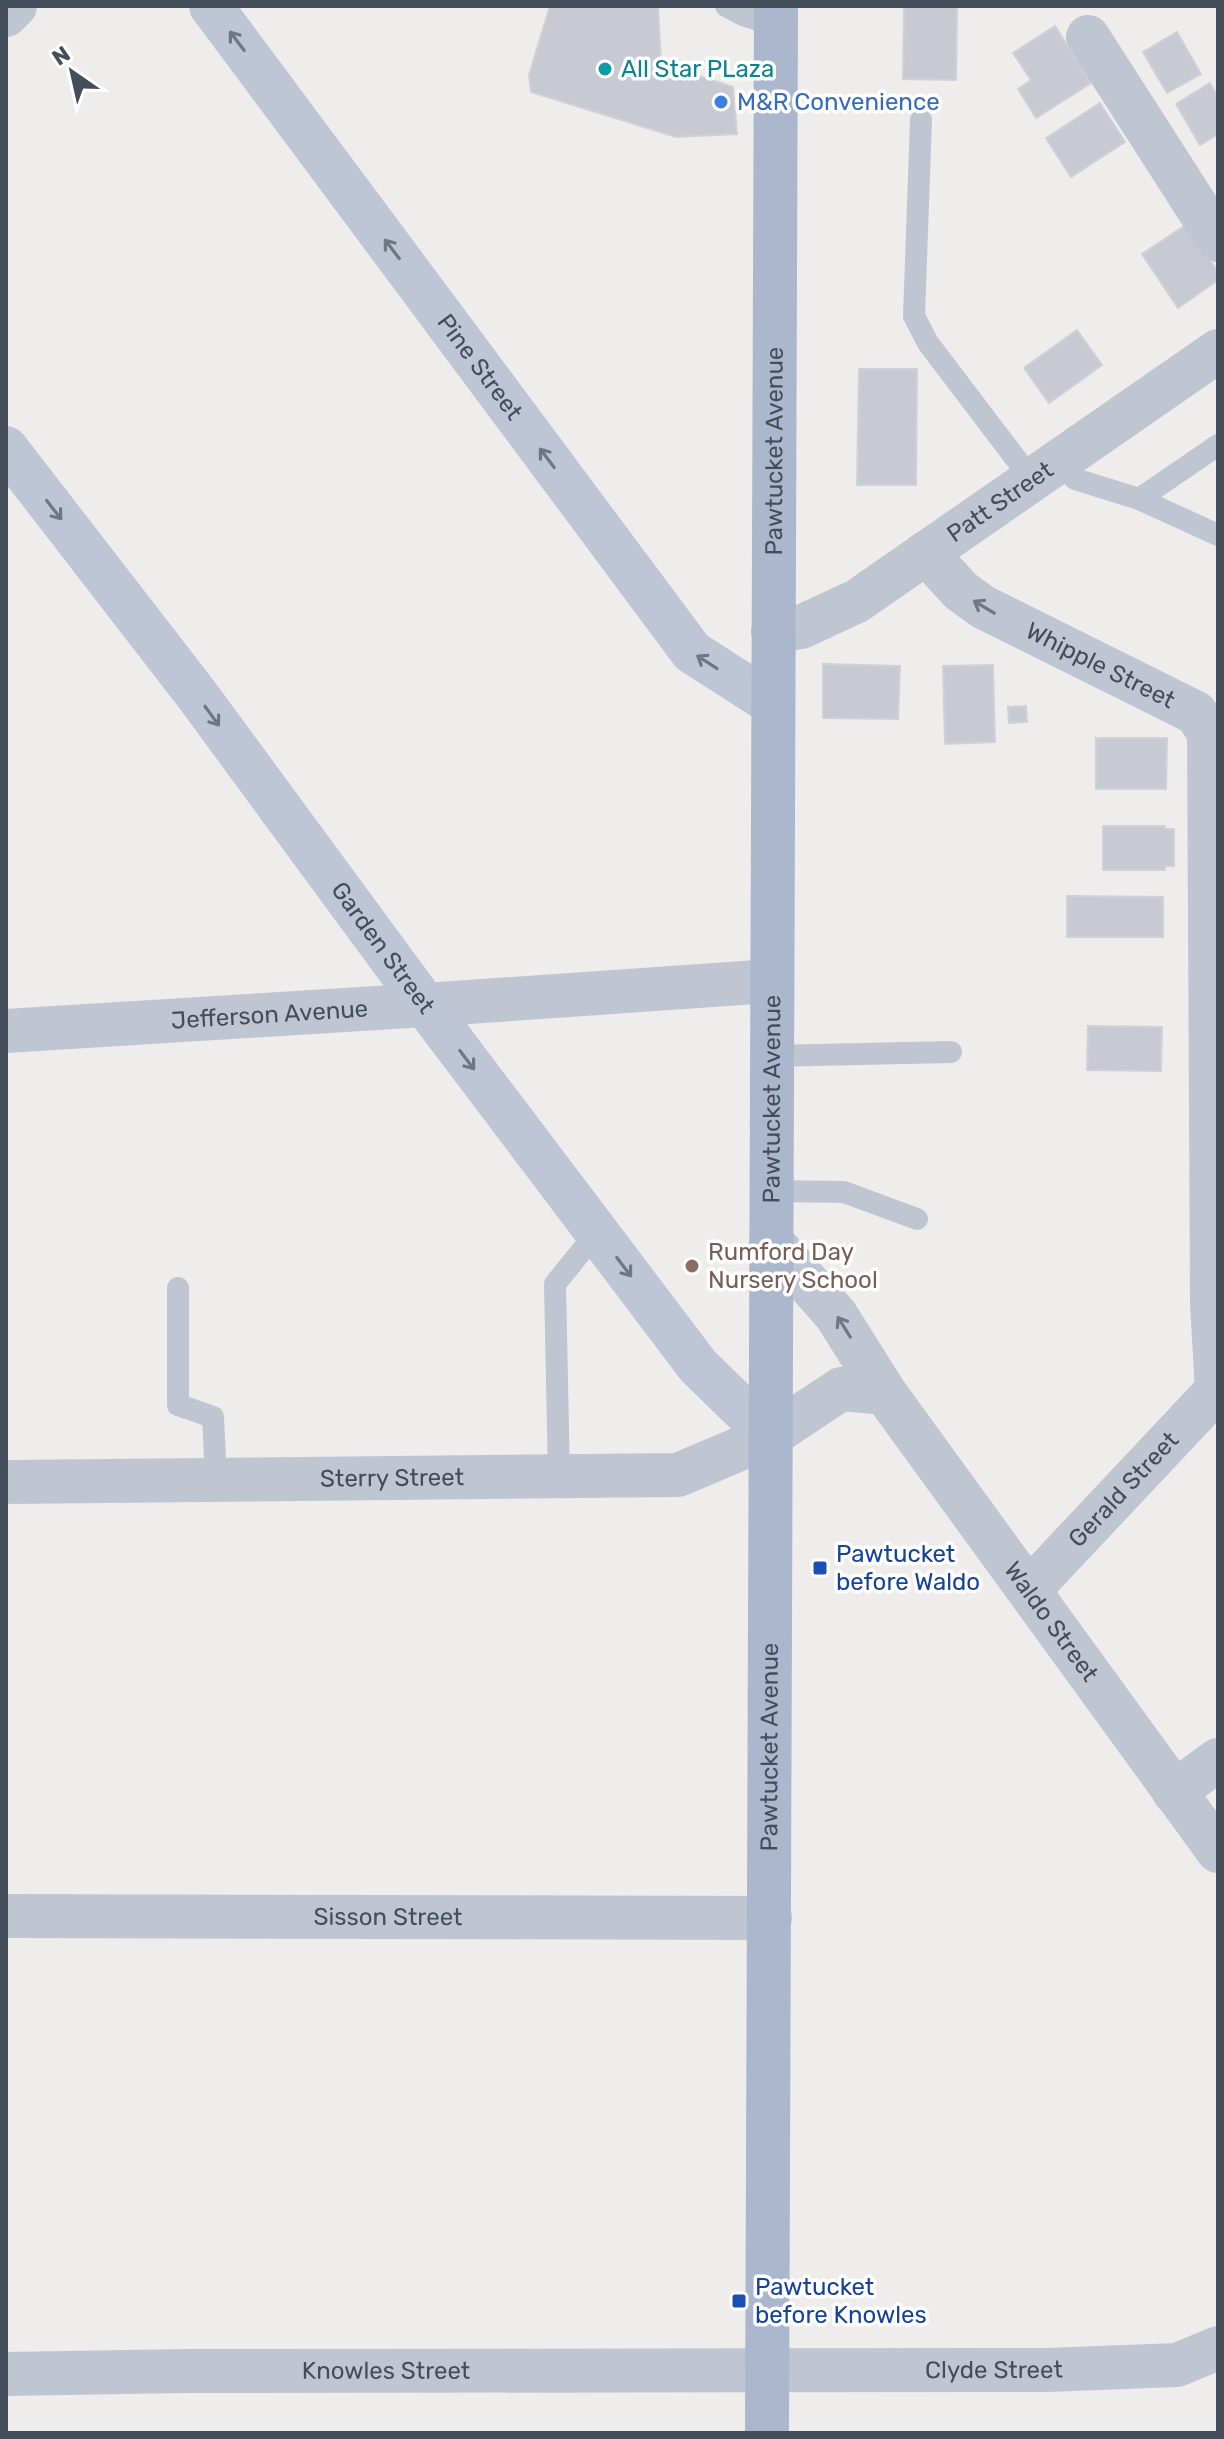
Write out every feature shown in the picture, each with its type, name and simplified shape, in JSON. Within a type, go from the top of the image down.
[{"type":"main road","name":"Pine Street","points":[[211,6],[692,652],[773,704]]},
{"type":"main road","name":"Pawtucket Avenue","points":[[767,2433],[776,16]]},
{"type":"main road","name":"Garden Street","points":[[6,448],[197,695],[425,1005],[698,1366],[770,1436]]},
{"type":"street","points":[[6,15],[15,6]]},
{"type":"street","points":[[1088,37],[1218,240]]},
{"type":"street","name":"Patt Street","points":[[773,631],[801,627],[857,601],[1218,351]]},
{"type":"street","name":"Whipple Street","points":[[926,553],[961,591],[983,607],[1196,713],[1209,733],[1212,1304],[1218,1389]]},
{"type":"street","name":"Jefferson Avenue","points":[[6,1031],[772,981]]},
{"type":"street","name":"Waldo Street","points":[[771,1241],[836,1315],[885,1393],[1218,1851]]},
{"type":"street","points":[[770,1436],[841,1389],[885,1393]]},
{"type":"street","name":"Gerald Street","points":[[1029,1590],[1218,1389]]},
{"type":"street","name":"Sterry Street","points":[[6,1482],[678,1475],[770,1436]]},
{"type":"street","points":[[1174,1792],[1218,1760]]},
{"type":"street","name":"Sisson Street","points":[[6,1916],[770,1918]]},
{"type":"street","name":"Clyde Street","points":[[768,2371],[1047,2370],[1177,2365],[1218,2348]]},
{"type":"street","name":"Knowles Street","points":[[6,2374],[768,2371]]},
{"type":"lane","points":[[726,6],[743,15],[776,16]]},
{"type":"lane","points":[[921,120],[914,316],[928,343],[1017,457],[1046,470],[1139,499],[1218,535]]},
{"type":"lane","points":[[1139,499],[1218,445]]},
{"type":"lane","points":[[771,1056],[951,1052]]},
{"type":"lane","points":[[771,1191],[844,1192],[917,1219]]},
{"type":"lane","points":[[559,1477],[555,1284],[597,1232]]},
{"type":"lane","points":[[178,1288],[178,1405],[213,1417],[216,1480]]},
{"type":"building","name":"All Star PLaza","points":[[550,6],[658,6],[661,64],[733,87],[737,134],[676,137],[531,92],[529,75]]},
{"type":"building","points":[[904,6],[957,6],[956,80],[903,79]]},
{"type":"building","points":[[1055,26],[1091,83],[1036,118],[1018,89],[1031,80],[1013,53]]},
{"type":"building","points":[[1177,32],[1201,74],[1167,93],[1143,52]]},
{"type":"building","points":[[1210,83],[1218,97],[1218,134],[1200,145],[1176,104]]},
{"type":"building","points":[[1100,103],[1125,142],[1071,177],[1046,138]]},
{"type":"building","points":[[1186,225],[1218,272],[1218,280],[1178,308],[1142,254]]},
{"type":"building","points":[[1077,330],[1102,365],[1049,403],[1024,368]]},
{"type":"building","points":[[859,369],[917,369],[916,485],[857,485]]},
{"type":"building","points":[[823,664],[900,666],[898,719],[823,718]]},
{"type":"building","points":[[993,665],[995,742],[945,744],[943,666]]},
{"type":"building","points":[[1026,706],[1027,722],[1009,723],[1008,707]]},
{"type":"building","points":[[1096,738],[1167,738],[1166,789],[1096,789]]},
{"type":"building","points":[[1103,826],[1165,826],[1165,829],[1174,829],[1174,866],[1165,866],[1165,870],[1103,870]]},
{"type":"building","points":[[1067,896],[1163,897],[1163,937],[1067,937]]},
{"type":"building","points":[[1088,1026],[1162,1027],[1161,1071],[1087,1070]]},
{"type":"place","name":"All Star PLaza","points":[[605,69]]},
{"type":"place","name":"M&R Convenience","points":[[721,102]]},
{"type":"place","name":"Rumford Day Nursery School","points":[[692,1266]]},
{"type":"place","name":"Pawtucket before Waldo","points":[[820,1568]]},
{"type":"place","name":"Pawtucket before Knowles","points":[[739,2301]]}]
